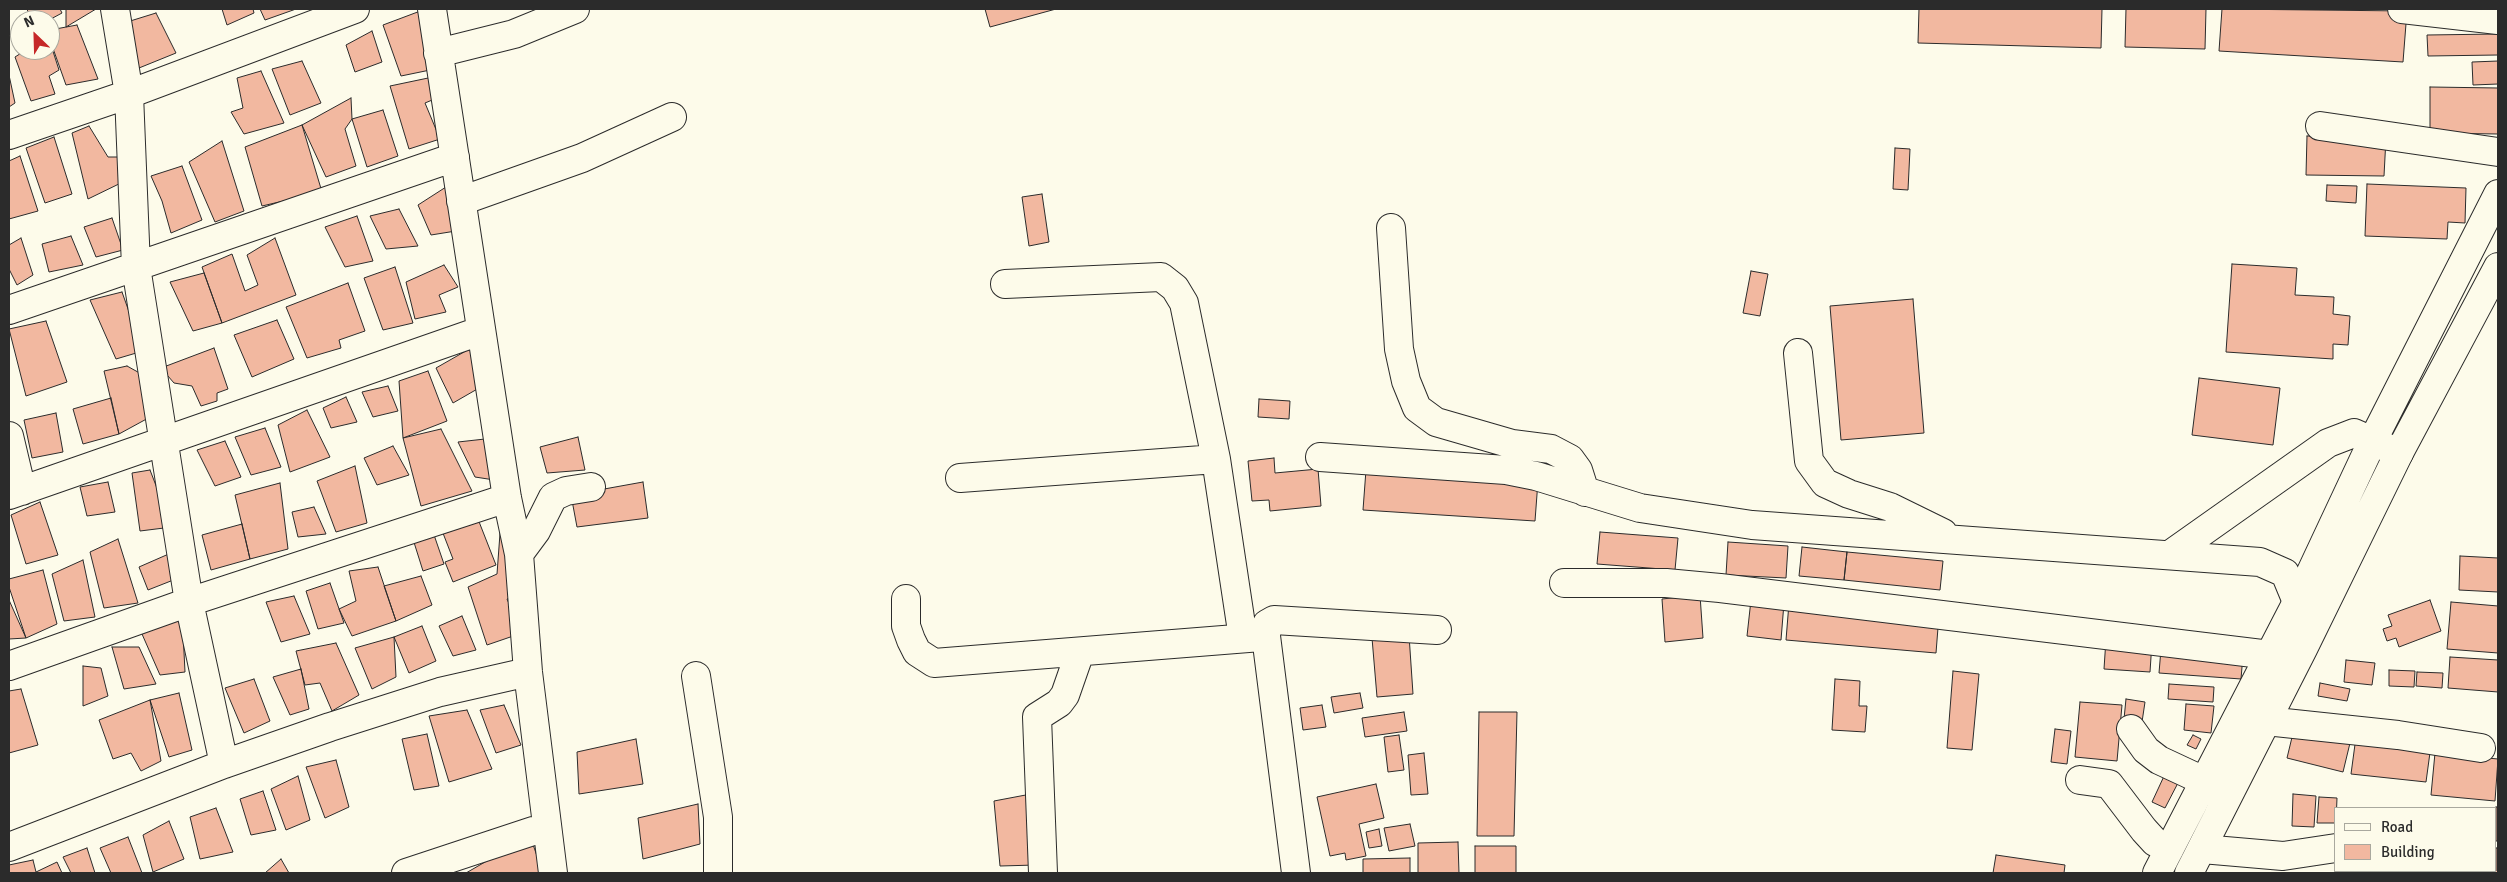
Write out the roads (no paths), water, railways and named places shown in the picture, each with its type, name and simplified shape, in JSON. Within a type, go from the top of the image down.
[{"type":"street","points":[[115,9],[129,94],[136,267],[189,602],[224,764]]},
{"type":"street","points":[[9,135],[129,94],[355,9]]},
{"type":"street","points":[[432,9],[480,331],[507,498],[519,554],[528,672],[553,873]]},
{"type":"street","points":[[438,53],[514,34],[575,9]]},
{"type":"street","points":[[2402,9],[2498,20]]},
{"type":"street","points":[[461,201],[582,158],[672,116]]},
{"type":"street","points":[[2320,126],[2498,152]]},
{"type":"street","points":[[9,310],[455,157]]},
{"type":"street","points":[[2157,873],[2297,602],[2372,442],[2498,194]]},
{"type":"street","points":[[1391,228],[1399,349],[1406,381],[1417,408],[1436,422],[1512,444],[1551,449],[1570,459],[1578,470],[1585,492]]},
{"type":"street","points":[[2189,873],[2399,453],[2498,267]]},
{"type":"street","points":[[1005,284],[1161,277],[1175,288],[1184,303],[1254,637],[1296,873]]},
{"type":"street","points":[[9,436],[15,493],[480,331]]},
{"type":"street","points":[[1798,353],[1809,461],[1825,483],[1849,494],[1890,507],[1953,538]]},
{"type":"street","points":[[2171,554],[2328,443],[2354,433],[2399,453]]},
{"type":"street","points":[[1320,457],[1506,470],[1536,476],[1640,508],[1752,525],[1953,538],[2260,562],[2285,573],[2297,602]]},
{"type":"street","points":[[960,478],[1216,458]]},
{"type":"street","points":[[519,554],[536,531],[553,497],[566,491],[591,487]]},
{"type":"street","points":[[9,666],[189,602],[507,498]]},
{"type":"street","points":[[1564,583],[1666,583],[1720,588],[2270,655]]},
{"type":"street","points":[[906,600],[906,626],[911,640],[917,652],[934,663],[1254,637],[1274,620],[1437,630]]},
{"type":"street","points":[[1043,873],[1037,717],[1059,703],[1066,695],[1080,652]]},
{"type":"street","points":[[9,847],[224,764],[440,692],[528,672]]},
{"type":"street","points":[[696,676],[718,817],[718,873]]},
{"type":"street","points":[[2266,721],[2398,735],[2481,748]]},
{"type":"street","points":[[2131,729],[2146,750],[2160,760],[2204,781]]},
{"type":"street","points":[[2080,780],[2109,784],[2155,842],[2169,849]]},
{"type":"street","points":[[406,873],[533,831],[547,830]]},
{"type":"street","points":[[2202,849],[2283,856],[2334,848]]}]
